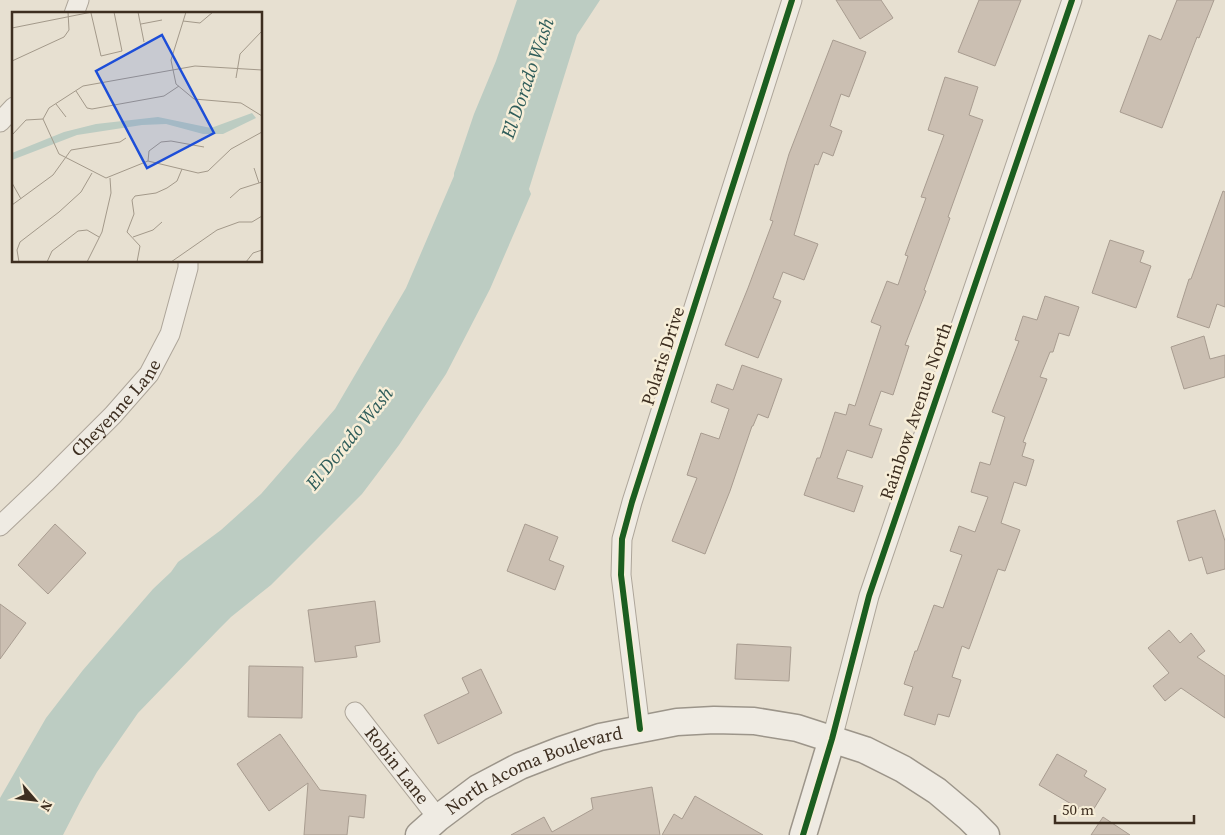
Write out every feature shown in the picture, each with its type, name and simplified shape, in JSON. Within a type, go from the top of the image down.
[{"type":"main road","name":"North Acoma Boulevard","points":[[419,835],[478,788],[520,766],[561,750],[600,737],[677,722],[714,720],[754,721],[797,728],[865,750],[903,769],[936,791],[969,818],[986,835]]},
{"type":"main road","name":"Rainbow Avenue North","points":[[803,835],[832,739]]},
{"type":"street","points":[[75,12],[79,0]]},
{"type":"street","name":"Polaris Drive","points":[[640,730],[621,575],[622,540],[638,483],[792,0]]},
{"type":"street","name":"Rainbow Avenue North","points":[[832,739],[869,596],[1072,0]]},
{"type":"street","points":[[0,122],[12,109]]},
{"type":"street","name":"Cheyenne Lane","points":[[0,526],[45,484],[113,415],[148,374],[170,334],[188,262]]},
{"type":"street","name":"Robin Lane","points":[[355,712],[438,818]]},
{"type":"water","name":"El Dorado Wash","points":[[517,0],[600,0],[577,35],[529,189],[531,194],[490,289],[446,374],[399,445],[362,494],[271,585],[231,617],[138,713],[97,772],[63,835],[0,835],[0,798],[46,718],[83,670],[178,562],[221,530],[261,494],[335,409],[406,288],[454,176],[474,114],[496,61]]},
{"type":"building","points":[[836,0],[881,0],[893,18],[860,39]]},
{"type":"building","points":[[979,0],[1021,0],[995,66],[958,52]]},
{"type":"building","points":[[1177,0],[1214,0],[1199,38],[1197,37],[1162,128],[1120,112],[1149,35],[1161,40]]},
{"type":"building","points":[[833,40],[866,52],[849,97],[841,94],[830,126],[842,131],[833,156],[823,152],[818,165],[815,164],[794,235],[818,244],[804,280],[783,272],[773,298],[781,301],[758,358],[725,345],[773,221],[770,220],[789,154]]},
{"type":"building","points":[[945,77],[978,87],[969,115],[983,120],[948,217],[950,218],[924,290],[926,291],[905,345],[909,346],[893,395],[881,391],[869,425],[882,429],[872,458],[847,450],[837,478],[863,486],[854,512],[804,495],[817,458],[820,458],[835,412],[846,415],[849,404],[855,406],[881,326],[871,322],[887,281],[898,285],[908,256],[905,255],[926,198],[921,197],[944,135],[928,130]]},
{"type":"building","points":[[1223,191],[1225,192],[1225,307],[1217,304],[1209,328],[1177,317],[1189,279],[1191,279]]},
{"type":"building","points":[[1110,240],[1144,251],[1140,262],[1151,266],[1136,308],[1092,293]]},
{"type":"building","points":[[1045,296],[1079,307],[1069,336],[1059,333],[1053,352],[1050,352],[1040,377],[1047,379],[1023,442],[1026,443],[1022,456],[1034,460],[1026,486],[1014,482],[1001,523],[1020,530],[1005,571],[998,569],[969,649],[962,646],[952,677],[961,680],[949,717],[938,714],[935,725],[904,715],[913,687],[904,684],[934,605],[943,608],[962,555],[950,551],[959,526],[975,532],[988,497],[971,492],[980,462],[990,465],[1005,417],[992,412],[1019,341],[1015,340],[1023,316],[1037,320]]},
{"type":"building","points":[[1204,336],[1210,359],[1225,355],[1225,377],[1184,389],[1171,347]]},
{"type":"building","points":[[742,365],[782,379],[768,418],[758,414],[752,426],[730,491],[705,554],[672,541],[697,478],[687,475],[701,433],[719,439],[729,409],[711,402],[717,384],[733,390]]},
{"type":"building","points":[[1215,510],[1225,541],[1225,569],[1207,574],[1202,557],[1189,561],[1177,521]]},
{"type":"building","points":[[55,524],[86,553],[48,594],[18,565]]},
{"type":"building","points":[[525,524],[558,537],[549,560],[564,566],[555,590],[507,571]]},
{"type":"building","points":[[375,601],[380,642],[355,646],[357,657],[315,662],[308,610]]},
{"type":"building","points":[[0,604],[26,623],[0,659]]},
{"type":"building","points":[[1169,630],[1180,643],[1191,633],[1205,651],[1197,657],[1225,676],[1225,718],[1181,688],[1165,701],[1153,686],[1169,673],[1148,648]]},
{"type":"building","points":[[737,644],[791,647],[789,681],[735,679]]},
{"type":"building","points":[[249,666],[303,667],[302,718],[248,717]]},
{"type":"building","points":[[481,669],[502,713],[438,744],[424,715],[469,693],[462,678]]},
{"type":"building","points":[[280,734],[320,790],[366,795],[364,818],[349,816],[347,835],[304,835],[308,783],[269,811],[237,764]]},
{"type":"building","points":[[1057,754],[1087,771],[1084,776],[1106,789],[1090,815],[1039,785]]},
{"type":"building","points":[[652,787],[660,835],[511,835],[544,817],[552,832],[593,809],[591,798]]},
{"type":"building","points":[[695,796],[763,835],[662,835],[674,814],[682,819]]},
{"type":"building","points":[[1103,817],[1130,835],[1091,835]]},
{"type":"cycle path","points":[[640,729],[621,575],[622,539],[632,502],[792,0]]},
{"type":"cycle path","points":[[803,835],[832,739],[869,596],[1072,0]]}]
